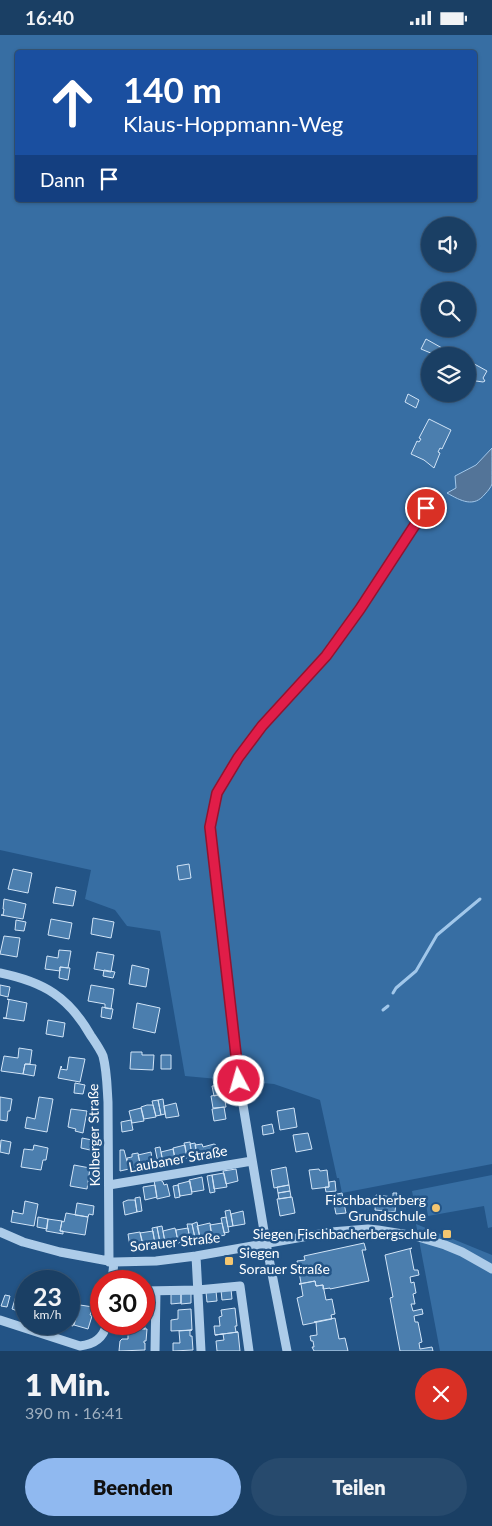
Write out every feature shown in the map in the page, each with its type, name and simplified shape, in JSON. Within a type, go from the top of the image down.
[{"type":"street","points":[[287,1351],[266,1243],[239,1081],[210,827],[212,810],[217,793],[227,775],[262,726],[326,656],[360,609],[426,508]]},
{"type":"street","name":"Kolberger Straße","points":[[0,973],[23,978],[47,989],[66,1002],[81,1018],[102,1055],[107,1077],[112,1270]]},
{"type":"street","name":"Laubaner Straße","points":[[109,1185],[252,1161]]},
{"type":"street","name":"Sorauer Straße","points":[[0,1233],[60,1252],[112,1262],[156,1261],[196,1256],[331,1232],[368,1229],[415,1236],[446,1245],[492,1269]]},
{"type":"street","points":[[196,1256],[201,1351]]},
{"type":"street","points":[[154,1351],[156,1291],[240,1286],[249,1351]]},
{"type":"street","points":[[0,1321],[80,1346],[90,1345],[102,1335]]},
{"type":"shaded area","points":[[0,35],[492,35],[492,1164],[342,1193],[320,1100],[274,1084],[185,1076],[160,931],[127,926],[115,910],[85,899],[91,870],[0,850]]},
{"type":"shaded area","points":[[492,448],[492,484],[481,498],[476,501],[467,502],[447,493],[456,488],[455,476],[476,465]]},
{"type":"shaded area","points":[[492,1175],[492,1227],[488,1228],[484,1206],[428,1216],[425,1199],[414,1201],[412,1191]]},
{"type":"shaded area","points":[[416,1224],[492,1255],[492,1351],[440,1351]]},
{"type":"building","points":[[426,339],[440,347],[422,347]]},
{"type":"building","points":[[476,365],[487,371],[483,378],[485,381],[476,381]]},
{"type":"building","points":[[408,394],[419,400],[416,408],[405,402]]},
{"type":"building","points":[[429,419],[451,430],[442,449],[440,448],[438,452],[440,453],[434,468],[424,460],[411,454],[417,441],[419,442],[421,439],[419,438]]},
{"type":"building","points":[[189,864],[191,878],[179,880],[177,866]]},
{"type":"building","points":[[13,869],[32,873],[28,893],[8,889]]},
{"type":"building","points":[[56,887],[76,891],[73,906],[53,903]]},
{"type":"building","points":[[4,899],[26,904],[23,919],[1,915],[3,915]]},
{"type":"building","points":[[93,918],[114,922],[111,938],[91,934]]},
{"type":"building","points":[[51,919],[72,923],[69,939],[48,935]]},
{"type":"building","points":[[16,920],[26,922],[24,931],[15,930]]},
{"type":"building","points":[[4,936],[20,938],[17,957],[0,954]]},
{"type":"building","points":[[59,950],[71,951],[68,968],[60,967],[60,971],[45,969],[47,956],[58,958]]},
{"type":"building","points":[[97,952],[114,955],[111,972],[94,969]]},
{"type":"building","points":[[132,965],[149,969],[146,987],[129,984]]},
{"type":"building","points":[[60,967],[70,968],[68,980],[59,978]]},
{"type":"building","points":[[104,970],[115,972],[113,978],[103,976]]},
{"type":"building","points":[[0,985],[10,987],[8,997],[0,995]]},
{"type":"building","points":[[91,985],[114,989],[111,1009],[105,1008],[105,1004],[88,1001]]},
{"type":"building","points":[[7,999],[27,1003],[24,1021],[3,1018],[6,1018],[9,1000]]},
{"type":"building","points":[[137,1003],[160,1008],[155,1033],[133,1028]]},
{"type":"building","points":[[102,1007],[113,1009],[111,1019],[101,1017]]},
{"type":"building","points":[[48,1020],[65,1023],[63,1037],[46,1034]]},
{"type":"building","points":[[19,1048],[32,1050],[30,1064],[25,1064],[23,1074],[1,1071],[4,1056],[18,1058]]},
{"type":"building","points":[[131,1052],[142,1052],[142,1055],[154,1055],[153,1070],[130,1069]]},
{"type":"building","points":[[161,1055],[171,1055],[171,1069],[161,1069]]},
{"type":"building","points":[[69,1057],[85,1059],[80,1082],[58,1078],[60,1069],[67,1070]]},
{"type":"building","points":[[25,1064],[36,1065],[34,1076],[23,1074]]},
{"type":"building","points":[[75,1083],[85,1085],[83,1094],[74,1093]]},
{"type":"building","points":[[222,1085],[223,1094],[214,1096],[212,1086]]},
{"type":"building","points":[[224,1094],[226,1107],[213,1108],[211,1096]]},
{"type":"building","points":[[0,1097],[12,1099],[7,1121],[0,1120]]},
{"type":"building","points":[[39,1097],[53,1099],[47,1132],[25,1128],[27,1117],[35,1119]]},
{"type":"building","points":[[163,1099],[165,1114],[161,1115],[158,1100]]},
{"type":"building","points":[[158,1100],[161,1115],[156,1116],[152,1101]]},
{"type":"building","points":[[176,1103],[179,1116],[166,1118],[164,1106]]},
{"type":"building","points":[[153,1105],[156,1117],[144,1119],[141,1107]]},
{"type":"building","points":[[224,1107],[226,1119],[214,1121],[212,1109]]},
{"type":"building","points":[[141,1108],[144,1121],[132,1123],[129,1111]]},
{"type":"building","points":[[294,1108],[297,1127],[280,1130],[277,1111]]},
{"type":"building","points":[[71,1109],[87,1111],[83,1133],[68,1127]]},
{"type":"building","points":[[131,1120],[133,1130],[122,1132],[121,1122]]},
{"type":"building","points":[[272,1124],[274,1133],[263,1135],[262,1126]]},
{"type":"building","points":[[308,1133],[312,1149],[296,1152],[293,1135]]},
{"type":"building","points":[[82,1138],[92,1140],[90,1150],[81,1148]]},
{"type":"building","points":[[1,1140],[11,1142],[9,1154],[0,1152]]},
{"type":"building","points":[[190,1142],[192,1156],[187,1157],[184,1143]]},
{"type":"building","points":[[195,1143],[198,1158],[193,1160],[190,1144]]},
{"type":"building","points":[[202,1144],[203,1147],[216,1145],[218,1155],[198,1161],[195,1145]]},
{"type":"building","points":[[34,1145],[48,1148],[46,1160],[43,1160],[41,1170],[21,1167],[24,1149],[33,1150]]},
{"type":"building","points":[[185,1145],[187,1158],[175,1160],[173,1148]]},
{"type":"building","points":[[160,1147],[163,1162],[158,1163],[155,1148]]},
{"type":"building","points":[[173,1149],[176,1162],[163,1164],[161,1152]]},
{"type":"building","points":[[120,1150],[124,1150],[129,1169],[120,1171]]},
{"type":"building","points":[[151,1152],[153,1165],[141,1167],[138,1155]]},
{"type":"building","points":[[138,1153],[141,1169],[129,1171],[127,1158],[132,1157],[132,1154]]},
{"type":"building","points":[[74,1165],[90,1168],[87,1189],[70,1186]]},
{"type":"building","points":[[286,1167],[289,1185],[274,1188],[271,1170]]},
{"type":"building","points":[[236,1169],[238,1181],[226,1184],[223,1171]]},
{"type":"building","points":[[319,1169],[320,1171],[327,1170],[329,1187],[312,1189],[309,1170]]},
{"type":"building","points":[[224,1173],[227,1187],[214,1189],[212,1175]]},
{"type":"building","points":[[212,1175],[215,1192],[210,1193],[207,1176]]},
{"type":"building","points":[[202,1177],[204,1190],[192,1192],[189,1180]]},
{"type":"building","points":[[159,1179],[164,1185],[167,1184],[170,1196],[157,1199],[154,1180]]},
{"type":"building","points":[[190,1181],[192,1194],[180,1196],[178,1184]]},
{"type":"building","points":[[335,1181],[336,1191],[326,1192],[325,1187],[329,1187],[329,1182]]},
{"type":"building","points":[[155,1185],[157,1197],[145,1200],[143,1187]]},
{"type":"building","points":[[178,1185],[180,1197],[175,1198],[173,1186]]},
{"type":"building","points":[[289,1185],[290,1191],[278,1193],[277,1187]]},
{"type":"building","points":[[290,1191],[291,1197],[279,1199],[278,1193]]},
{"type":"building","points":[[342,1193],[344,1203],[334,1204],[333,1195]]},
{"type":"building","points":[[393,1193],[397,1193],[395,1212],[375,1210],[376,1195],[393,1197]]},
{"type":"building","points":[[140,1197],[142,1211],[137,1212],[135,1198]]},
{"type":"building","points":[[292,1197],[295,1213],[280,1216],[277,1199]]},
{"type":"building","points":[[135,1200],[137,1212],[125,1215],[123,1202]]},
{"type":"building","points":[[25,1201],[38,1204],[34,1226],[11,1222],[13,1210],[13,1212],[23,1214]]},
{"type":"building","points":[[77,1203],[94,1206],[93,1215],[89,1214],[88,1217],[75,1215]]},
{"type":"building","points":[[344,1203],[346,1213],[336,1214],[334,1204]]},
{"type":"building","points":[[230,1210],[233,1226],[228,1227],[225,1211]]},
{"type":"building","points":[[243,1211],[245,1224],[233,1226],[231,1214]]},
{"type":"building","points":[[66,1213],[88,1217],[85,1235],[60,1231]]},
{"type":"building","points":[[38,1217],[48,1219],[47,1229],[37,1227]]},
{"type":"building","points":[[226,1217],[229,1232],[224,1233],[221,1218]]},
{"type":"building","points":[[48,1219],[62,1221],[60,1231],[63,1231],[63,1234],[46,1231]]},
{"type":"building","points":[[197,1222],[200,1237],[195,1238],[192,1224]]},
{"type":"building","points":[[210,1223],[212,1236],[200,1238],[197,1226]]},
{"type":"building","points":[[222,1223],[225,1235],[212,1238],[210,1225]]},
{"type":"building","points":[[187,1224],[192,1224],[195,1238],[190,1239]]},
{"type":"building","points":[[162,1226],[165,1242],[160,1243],[157,1227]]},
{"type":"building","points":[[157,1227],[160,1242],[155,1243],[152,1228]]},
{"type":"building","points":[[175,1228],[178,1241],[165,1243],[163,1231]]},
{"type":"building","points":[[188,1228],[190,1240],[178,1243],[176,1230]]},
{"type":"building","points":[[153,1231],[155,1244],[143,1246],[140,1233]]},
{"type":"building","points":[[140,1232],[143,1244],[130,1247],[128,1234]]},
{"type":"building","points":[[364,1243],[366,1250],[362,1250],[369,1281],[330,1289],[323,1289],[323,1285],[316,1286],[315,1281],[299,1284],[301,1283],[297,1261],[305,1260],[304,1256]]},
{"type":"building","points":[[412,1248],[410,1249],[414,1270],[418,1270],[419,1275],[410,1277],[411,1283],[414,1282],[416,1293],[413,1294],[415,1304],[411,1304],[413,1311],[422,1309],[423,1314],[414,1316],[415,1322],[418,1322],[422,1342],[419,1343],[420,1349],[432,1347],[433,1351],[400,1351],[390,1298],[393,1297],[385,1255]]},
{"type":"building","points":[[315,1281],[316,1286],[323,1285],[326,1300],[332,1299],[335,1314],[331,1315],[332,1319],[303,1325],[297,1298],[303,1296],[301,1284],[299,1284]]},
{"type":"building","points":[[231,1289],[232,1299],[222,1300],[221,1290]]},
{"type":"building","points":[[216,1291],[217,1301],[207,1302],[206,1292]]},
{"type":"building","points":[[191,1293],[191,1303],[181,1304],[181,1294]]},
{"type":"building","points":[[171,1294],[181,1294],[181,1303],[171,1304]]},
{"type":"building","points":[[5,1295],[10,1296],[7,1307],[1,1306]]},
{"type":"building","points":[[15,1299],[15,1310],[12,1309]]},
{"type":"building","points":[[80,1305],[90,1307],[88,1329],[80,1327]]},
{"type":"building","points":[[235,1308],[237,1326],[235,1326],[236,1332],[238,1332],[215,1335],[214,1326],[220,1326],[219,1317],[222,1316],[221,1310]]},
{"type":"building","points":[[191,1309],[192,1330],[171,1331],[171,1320],[178,1319],[178,1310]]},
{"type":"building","points":[[335,1318],[339,1339],[345,1338],[348,1351],[314,1351],[312,1347],[314,1347],[313,1341],[311,1341],[310,1336],[317,1335],[316,1322],[314,1322]]},
{"type":"building","points":[[190,1330],[193,1350],[173,1351],[173,1343],[180,1343],[179,1331]]},
{"type":"building","points":[[238,1332],[240,1351],[217,1351],[216,1341],[224,1340],[223,1334],[215,1335]]},
{"type":"building","points":[[128,1335],[146,1335],[146,1341],[144,1341],[145,1350],[119,1351],[120,1341],[128,1339]]},
{"type":"waterway","points":[[393,993],[396,988],[416,971],[437,935],[480,899]]},
{"type":"waterway","points":[[383,1010],[388,1006]]},
{"type":"place","name":"Fischbacherberg Grundschule","points":[[436,1208]]},
{"type":"place","name":"Siegen Fischbacherbergschule","points":[[447,1234]]},
{"type":"place","name":"Siegen Sorauer Straße","points":[[229,1261]]},
{"type":"route","points":[[239,1081],[210,827],[217,793],[238,758],[262,726],[326,656],[360,609],[426,508]]}]
